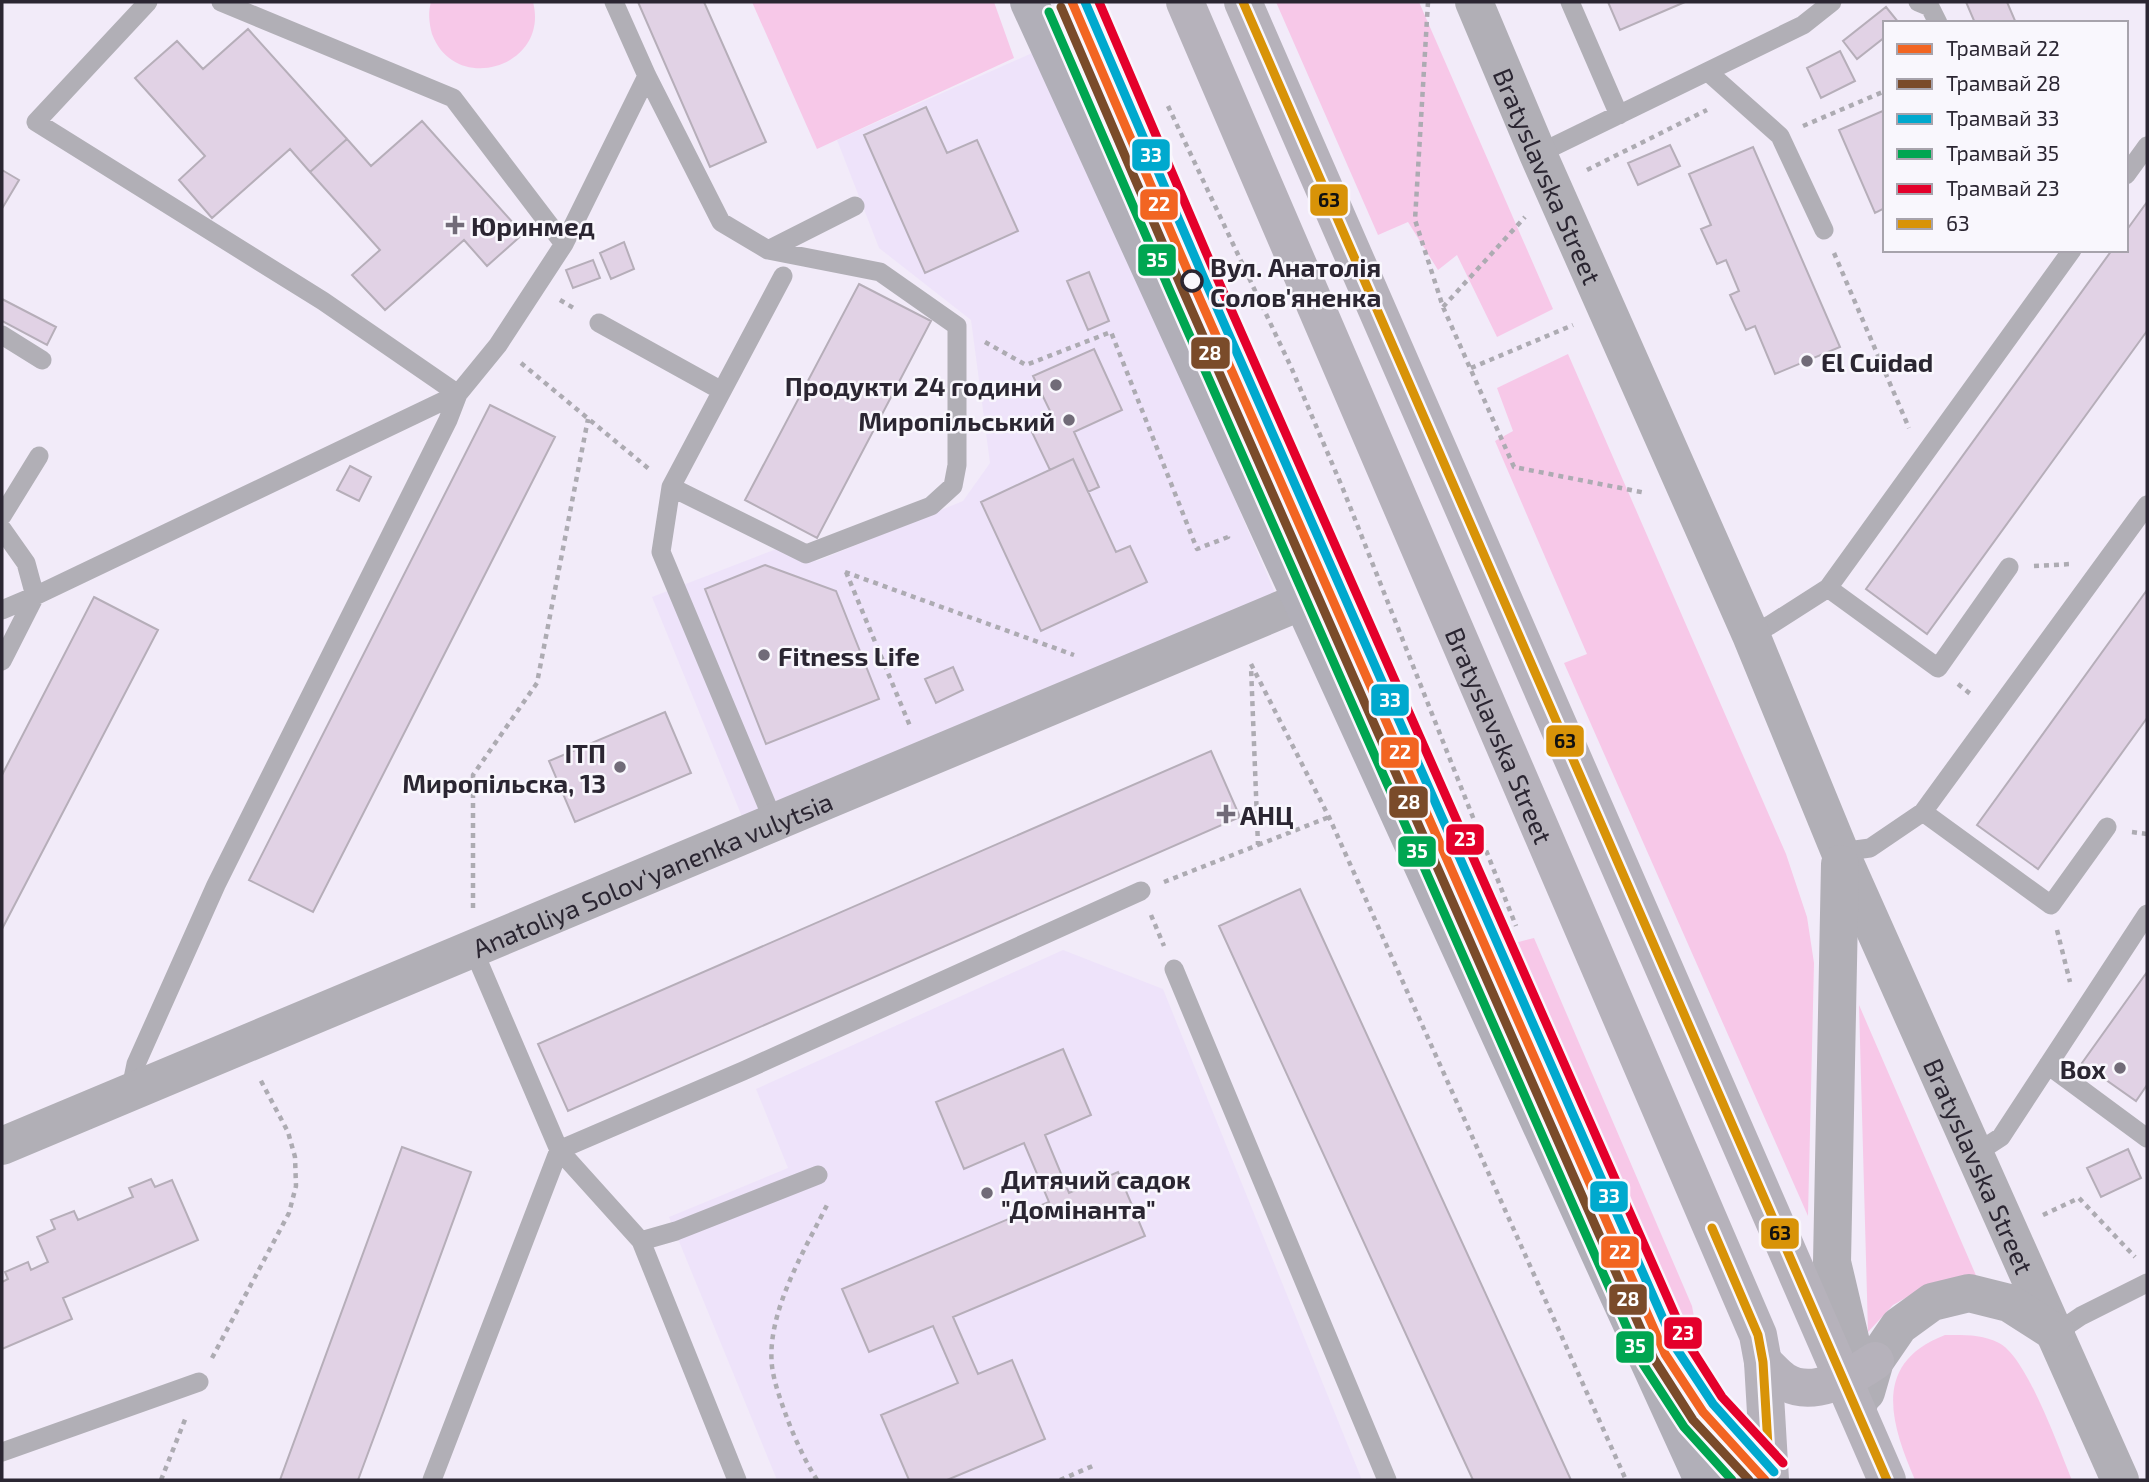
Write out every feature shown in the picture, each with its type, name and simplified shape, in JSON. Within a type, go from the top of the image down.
[{"type":"main road","name":"Bratyslavska Street","points":[[1185,2],[1758,1335],[1763,1362],[1770,1480]]},
{"type":"main road","name":"Bratyslavska Street","points":[[1243,2],[1859,1371],[1859,1416],[1887,1480]]},
{"type":"main road","points":[[1763,1362],[1785,1382],[1807,1388],[1859,1371]]},
{"type":"street","points":[[1029,2],[1703,1480]]},
{"type":"street","name":"Bratyslavska Street","points":[[1474,2],[1690,502],[1751,635],[1840,852],[2120,1480]]},
{"type":"street","name":"Anatoliya Solov'yanenka vulytsia","points":[[2,1146],[1302,601]]},
{"type":"street","name":"Bratyslavska Street","points":[[1840,852],[1832,1262],[1859,1371]]},
{"type":"street","points":[[1859,1371],[1899,1326],[1932,1302],[1969,1293],[2009,1303],[2056,1333]]},
{"type":"lane","points":[[148,2],[36,122],[323,301],[458,394]]},
{"type":"lane","points":[[221,2],[453,98],[564,244]]},
{"type":"lane","points":[[614,2],[647,76],[721,222],[768,250],[880,272],[957,326],[957,466],[953,485],[931,506],[806,554],[671,487]]},
{"type":"lane","points":[[1570,2],[1619,115]]},
{"type":"lane","points":[[1545,170],[1619,115],[1803,25],[1832,2]]},
{"type":"lane","points":[[1918,2],[1930,7],[1937,21]]},
{"type":"lane","points":[[1708,72],[1780,136],[1824,230]]},
{"type":"lane","points":[[130,1093],[136,1064],[216,886],[448,420],[458,394],[498,345],[564,244],[647,76]]},
{"type":"lane","points":[[2128,172],[2147,146]]},
{"type":"lane","points":[[768,250],[855,206]]},
{"type":"lane","points":[[1751,635],[1828,588],[2071,252]]},
{"type":"lane","points":[[774,822],[661,552],[671,487],[783,276]]},
{"type":"lane","points":[[599,323],[722,391]]},
{"type":"lane","points":[[2,335],[43,360]]},
{"type":"lane","points":[[2,610],[458,394]]},
{"type":"lane","points":[[2,516],[39,456]]},
{"type":"lane","points":[[1840,852],[1870,848],[1923,812],[2147,505]]},
{"type":"lane","points":[[2,529],[26,563],[35,596],[2,661]]},
{"type":"lane","points":[[1828,588],[1938,668],[2009,567]]},
{"type":"lane","points":[[1923,812],[2050,905],[2107,827]]},
{"type":"lane","points":[[432,1480],[559,1150],[743,1071],[1141,891]]},
{"type":"lane","points":[[1975,1154],[2000,1137],[2147,914]]},
{"type":"lane","points":[[473,950],[559,1150],[642,1241],[737,1480]]},
{"type":"lane","points":[[1174,969],[1387,1480]]},
{"type":"lane","points":[[2048,1065],[2147,1138]]},
{"type":"lane","points":[[642,1241],[676,1231],[818,1175]]},
{"type":"lane","points":[[2056,1333],[2081,1316],[2147,1283]]},
{"type":"lane","points":[[2,1452],[199,1382]]},
{"type":"path","points":[[1428,2],[1415,220],[1443,307],[1514,467],[1690,502]]},
{"type":"path","points":[[1780,136],[1883,91]]},
{"type":"path","points":[[1168,106],[1290,367],[1343,489],[1516,926]]},
{"type":"path","points":[[1443,307],[1545,170]]},
{"type":"path","points":[[1824,230],[1922,458]]},
{"type":"path","points":[[537,287],[599,323]]},
{"type":"path","points":[[1471,368],[1608,310]]},
{"type":"path","points":[[981,340],[1026,365],[1111,332],[1197,549],[1228,537]]},
{"type":"path","points":[[498,345],[671,487]]},
{"type":"path","points":[[473,950],[473,775],[537,683],[588,419]]},
{"type":"path","points":[[2009,567],[2106,562]]},
{"type":"path","points":[[906,716],[846,572],[1128,674]]},
{"type":"path","points":[[1258,845],[1251,663],[1329,817],[1626,1480]]},
{"type":"path","points":[[1938,668],[1996,713]]},
{"type":"path","points":[[1174,969],[1141,891],[1329,817]]},
{"type":"path","points":[[2050,905],[2078,1018]]},
{"type":"path","points":[[161,1480],[199,1382],[289,1213],[296,1186],[295,1157],[288,1132],[241,1045]]},
{"type":"path","points":[[817,1480],[794,1436],[772,1366],[773,1333],[787,1287],[830,1200],[818,1175]]},
{"type":"path","points":[[2037,1218],[2079,1199],[2139,1262]]},
{"type":"path","points":[[1060,1480],[1095,1465]]},
{"type":"shaded area","points":[[431,2],[533,2],[534,25],[528,43],[515,57],[498,66],[479,68],[460,64],[444,53],[432,34],[429,18]]},
{"type":"shaded area","points":[[752,2],[994,2],[1014,58],[817,149]]},
{"type":"shaded area","points":[[1276,2],[1419,2],[1553,309],[1497,337],[1457,255],[1438,270],[1408,222],[1378,235]]},
{"type":"shaded area","points":[[1041,49],[1278,600],[745,824],[652,597],[779,548],[817,561],[963,501],[990,463],[971,320],[879,248],[837,140]]},
{"type":"shaded area","points":[[1568,354],[1786,854],[1807,917],[1814,963],[1808,1216],[1564,663],[1587,654],[1495,441],[1513,431],[1497,388]]},
{"type":"shaded area","points":[[1534,938],[1692,1306],[1706,1382],[1684,1340],[1511,944]]},
{"type":"shaded area","name":"Дитячий садок \"Домінанта\"","points":[[1063,950],[1163,989],[1362,1480],[777,1480],[669,1217],[788,1168],[756,1089]]},
{"type":"shaded area","points":[[1859,1005],[1978,1280],[1914,1293],[1893,1305],[1868,1332]]},
{"type":"shaded area","points":[[1945,1335],[1986,1338],[1999,1343],[2010,1352],[2031,1384],[2072,1480],[1915,1480],[1899,1437],[1893,1396],[1897,1378],[1906,1361],[1922,1347]]},
{"type":"building","points":[[638,2],[704,2],[766,142],[710,167]]},
{"type":"building","points":[[1608,2],[1685,2],[1620,30]]},
{"type":"building","points":[[1966,2],[2007,2],[2015,21],[1974,21]]},
{"type":"building","points":[[1886,7],[1897,21],[1883,21],[1883,39],[1857,59],[1843,41]]},
{"type":"building","points":[[248,29],[347,139],[310,172],[290,149],[212,218],[179,180],[205,156],[135,78],[177,41],[203,69]]},
{"type":"building","points":[[1840,51],[1855,81],[1821,98],[1807,68]]},
{"type":"building","points":[[926,107],[947,153],[977,140],[1018,231],[925,273],[864,135]]},
{"type":"building","points":[[1883,111],[1883,209],[1875,213],[1839,130]]},
{"type":"building","points":[[422,121],[523,234],[487,266],[464,240],[385,310],[352,275],[380,250],[310,172],[347,139],[371,166]]},
{"type":"building","points":[[1670,145],[1680,166],[1638,185],[1628,163]]},
{"type":"building","points":[[1753,147],[1840,347],[1775,374],[1755,326],[1746,330],[1730,295],[1739,291],[1726,260],[1717,264],[1701,229],[1711,225],[1689,174]]},
{"type":"building","points":[[2,170],[19,180],[3,207],[2,206]]},
{"type":"building","points":[[2147,202],[2147,331],[1927,634],[1866,589],[2111,252],[2128,252],[2128,228]]},
{"type":"building","points":[[624,242],[634,269],[611,279],[600,253]]},
{"type":"building","points":[[593,260],[600,278],[573,288],[566,270]]},
{"type":"building","points":[[1089,272],[1109,321],[1088,330],[1067,281]]},
{"type":"building","points":[[859,284],[931,321],[817,538],[745,500]]},
{"type":"building","points":[[2,299],[56,327],[47,345],[2,321]]},
{"type":"building","name":"Миропільський","points":[[1094,349],[1122,410],[1074,432],[1099,487],[1088,492],[1073,459],[1050,470],[1029,426],[1052,415],[1033,376]]},
{"type":"building","points":[[490,405],[555,437],[313,912],[249,880]]},
{"type":"building","points":[[1073,459],[1116,552],[1130,546],[1147,582],[1041,631],[981,502]]},
{"type":"building","points":[[350,466],[371,477],[359,501],[337,490]]},
{"type":"building","points":[[765,565],[836,591],[879,699],[766,744],[705,589]]},
{"type":"building","points":[[2147,590],[2147,718],[2038,869],[1977,825]]},
{"type":"building","points":[[94,597],[158,630],[2,929],[2,775]]},
{"type":"building","points":[[953,667],[963,690],[936,703],[925,679]]},
{"type":"building","name":"ІТП Миропільска, 13","points":[[665,712],[691,773],[575,822],[549,761]]},
{"type":"building","points":[[1211,751],[1240,817],[568,1111],[538,1044]]},
{"type":"building","points":[[1300,889],[1571,1480],[1473,1480],[1453,1437],[1219,926]]},
{"type":"building","points":[[2147,972],[2147,1085],[2136,1101],[2082,1063]]},
{"type":"building","points":[[1063,1049],[1091,1115],[1045,1135],[1069,1193],[1118,1172],[1145,1236],[953,1317],[978,1374],[1012,1360],[1045,1439],[947,1480],[909,1480],[881,1415],[958,1383],[933,1326],[869,1352],[842,1289],[1049,1202],[1024,1143],[964,1169],[936,1102]]},
{"type":"building","points":[[402,1147],[471,1172],[384,1410],[358,1480],[280,1480]]},
{"type":"building","points":[[2128,1149],[2141,1178],[2101,1197],[2087,1168]]},
{"type":"building","points":[[151,1179],[155,1187],[172,1180],[198,1240],[63,1298],[72,1319],[2,1349],[2,1282],[8,1279],[5,1272],[28,1262],[31,1270],[48,1262],[37,1237],[55,1229],[51,1220],[74,1211],[78,1220],[133,1197],[129,1188]]},
{"type":"tram line","name":"22","points":[[1072,2],[1192,281],[1665,1354],[1703,1412],[1765,1480]]},
{"type":"tram line","name":"33","points":[[1085,2],[1203,276],[1676,1348],[1713,1404],[1774,1472]]},
{"type":"tram line","name":"23","points":[[1099,2],[1214,271],[1687,1342],[1722,1397],[1783,1463]]},
{"type":"tram line","name":"28","points":[[1061,7],[1181,286],[1654,1359],[1693,1420],[1749,1480]]},
{"type":"tram line","name":"35","points":[[1049,12],[1643,1364],[1684,1427],[1732,1480]]},
{"type":"transit line","name":"63","points":[[1243,2],[1887,1480]]},
{"type":"transit line","name":"63","points":[[1712,1228],[1758,1335],[1763,1362],[1770,1480]]},
{"type":"place","name":"Юринмед","points":[[455,225]]},
{"type":"place","name":"Вул. Анатолія Солов'яненка","points":[[1192,281]]},
{"type":"place","name":"El Cuidad","points":[[1807,361]]},
{"type":"place","name":"Продукти 24 години","points":[[1056,385]]},
{"type":"place","name":"Миропільський","points":[[1069,420]]},
{"type":"place","name":"Fitness Life","points":[[764,655]]},
{"type":"place","name":"ІТП Миропільска, 13","points":[[620,767]]},
{"type":"place","name":"АНЦ","points":[[1226,814]]},
{"type":"place","name":"Box","points":[[2120,1068]]},
{"type":"place","name":"Дитячий садок \"Домінанта\"","points":[[987,1193]]}]
